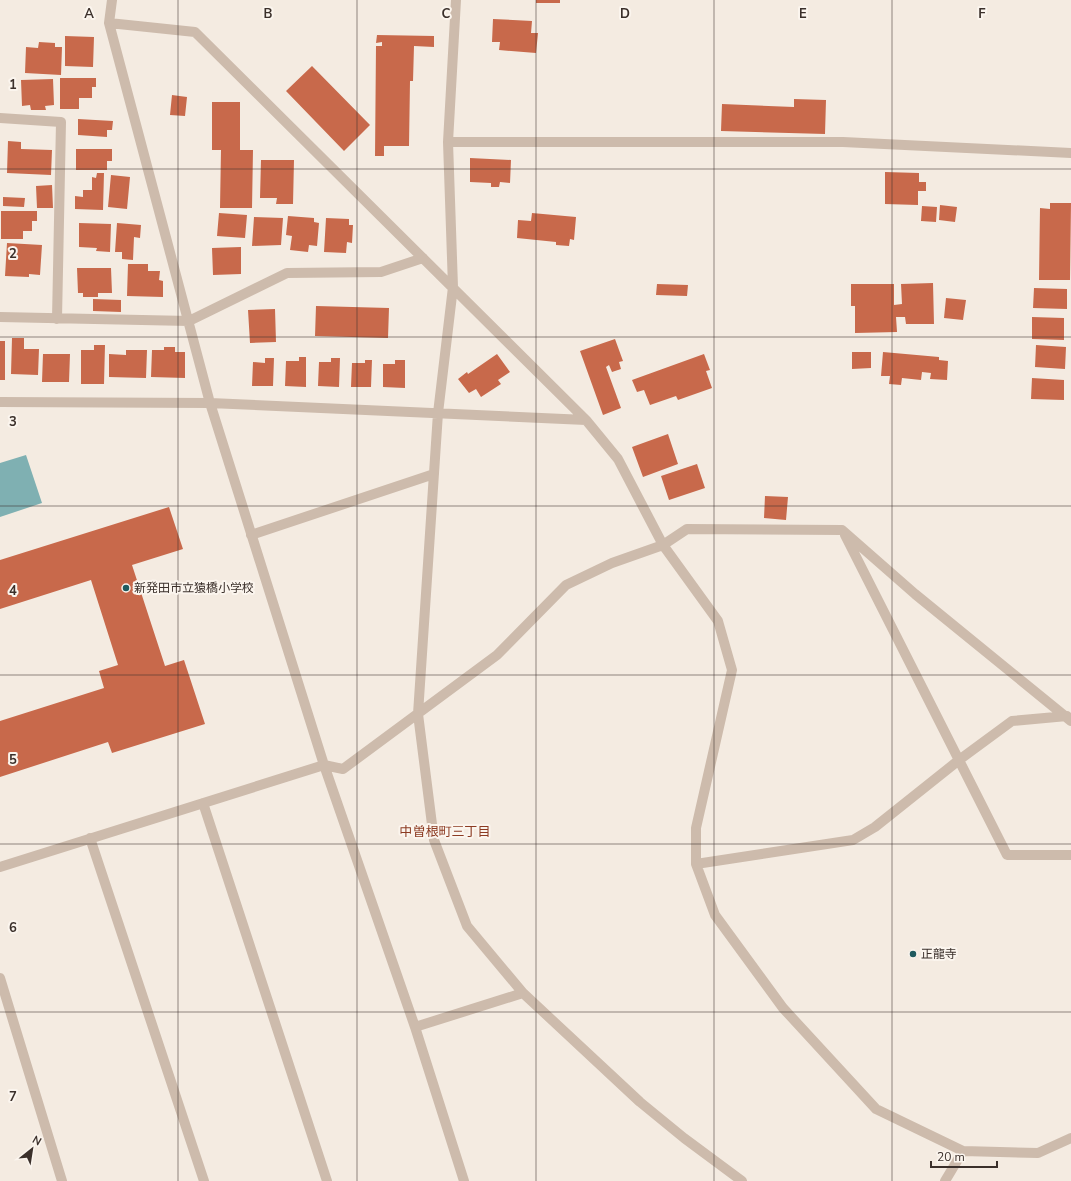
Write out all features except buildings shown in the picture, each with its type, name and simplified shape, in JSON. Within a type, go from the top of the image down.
[{"type":"street","points":[[112,0],[110,23],[210,403],[324,765],[415,1027],[464,1181]]},
{"type":"street","points":[[456,0],[448,142],[453,287],[438,413],[418,714],[434,840],[468,926],[523,993],[640,1102],[684,1138],[742,1181]]},
{"type":"street","points":[[110,23],[195,32],[586,420],[618,459],[663,544],[718,621],[732,670],[696,828],[696,864],[715,915],[783,1008],[876,1109],[963,1150],[1038,1153],[1071,1138]]},
{"type":"street","points":[[0,118],[61,122],[57,319]]},
{"type":"street","points":[[448,142],[842,142],[1071,153]]},
{"type":"street","points":[[0,317],[189,322],[287,273],[381,272],[423,258]]},
{"type":"street","points":[[0,402],[210,403],[586,420]]},
{"type":"street","points":[[252,535],[434,474]]},
{"type":"street","points":[[0,867],[324,765],[343,769],[497,655],[566,585],[612,563],[663,544],[687,529],[842,530],[915,594],[1069,718]]},
{"type":"street","points":[[842,530],[1007,855],[1071,856]]},
{"type":"street","points":[[696,864],[853,840],[875,827],[959,760],[1012,721],[1069,718]]},
{"type":"street","points":[[203,803],[327,1181]]},
{"type":"street","points":[[90,838],[204,1181]]},
{"type":"street","points":[[0,978],[62,1181]]},
{"type":"street","points":[[415,1027],[523,993]]},
{"type":"street","points":[[945,1181],[963,1150]]},
{"type":"water","points":[[26,455],[42,503],[0,517],[0,463]]},
{"type":"place","name":"新発田市立猿橋小学校","points":[[126,588]]},
{"type":"place","name":"正龍寺","points":[[913,954]]},
{"type":"district","name":"中曽根町三丁目","points":[[445,832]]}]
